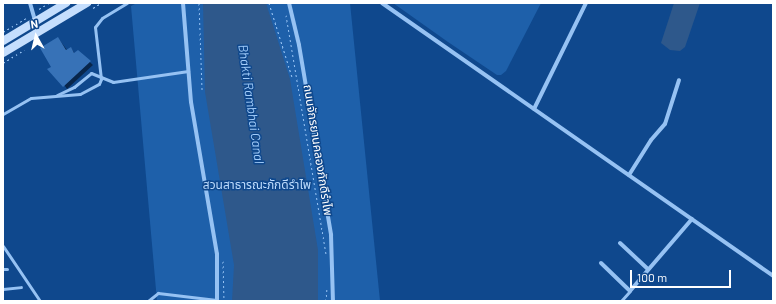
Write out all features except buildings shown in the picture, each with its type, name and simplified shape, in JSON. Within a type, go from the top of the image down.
[{"type":"main road","points":[[3,41],[32,19],[66,3]]},
{"type":"main road","points":[[3,53],[87,3]]},
{"type":"street","points":[[30,3],[32,19]]},
{"type":"street","points":[[183,3],[188,71],[217,254],[217,300]]},
{"type":"street","points":[[289,3],[299,46],[331,235],[334,301]]},
{"type":"street","points":[[382,3],[773,276]]},
{"type":"street","points":[[534,109],[586,3]]},
{"type":"street","points":[[629,175],[651,140],[665,124],[679,80]]},
{"type":"street","points":[[601,263],[630,291],[692,219]]},
{"type":"street","points":[[620,244],[648,269]]},
{"type":"lane","points":[[3,114],[31,98],[85,93],[99,84],[101,79],[95,27],[102,18],[127,3]]},
{"type":"lane","points":[[55,95],[74,87],[91,74],[95,73],[101,79],[113,82],[188,71]]},
{"type":"lane","points":[[3,246],[40,301]]},
{"type":"lane","points":[[3,290],[21,287]]},
{"type":"lane","points":[[621,301],[630,291]]},
{"type":"lane","points":[[148,301],[158,293],[217,300]]},
{"type":"path","points":[[39,9],[49,3]]},
{"type":"path","points":[[199,3],[202,92]]},
{"type":"path","points":[[269,3],[292,77]]},
{"type":"path","name":"ถนนจักรยานคลองภักดีรำไพ","points":[[285,12],[309,141],[326,259]]},
{"type":"path","points":[[3,32],[32,19]]},
{"type":"path","points":[[3,63],[28,47]]},
{"type":"path","points":[[222,258],[224,301]]},
{"type":"path","points":[[326,301],[327,282]]},
{"type":"green space","name":"สวนสาธารณะภักดีรำไพ","points":[[137,3],[350,3],[380,301],[157,301],[131,6]]},
{"type":"green space","points":[[393,3],[541,3],[506,71],[501,75],[497,75]]},
{"type":"water","name":"Bhakti Rambhai Canal","points":[[203,3],[266,3],[290,79],[318,250],[318,301],[232,301],[234,265],[205,92]]},
{"type":"water","points":[[674,3],[700,3],[685,47],[680,51],[670,50],[661,43]]}]
